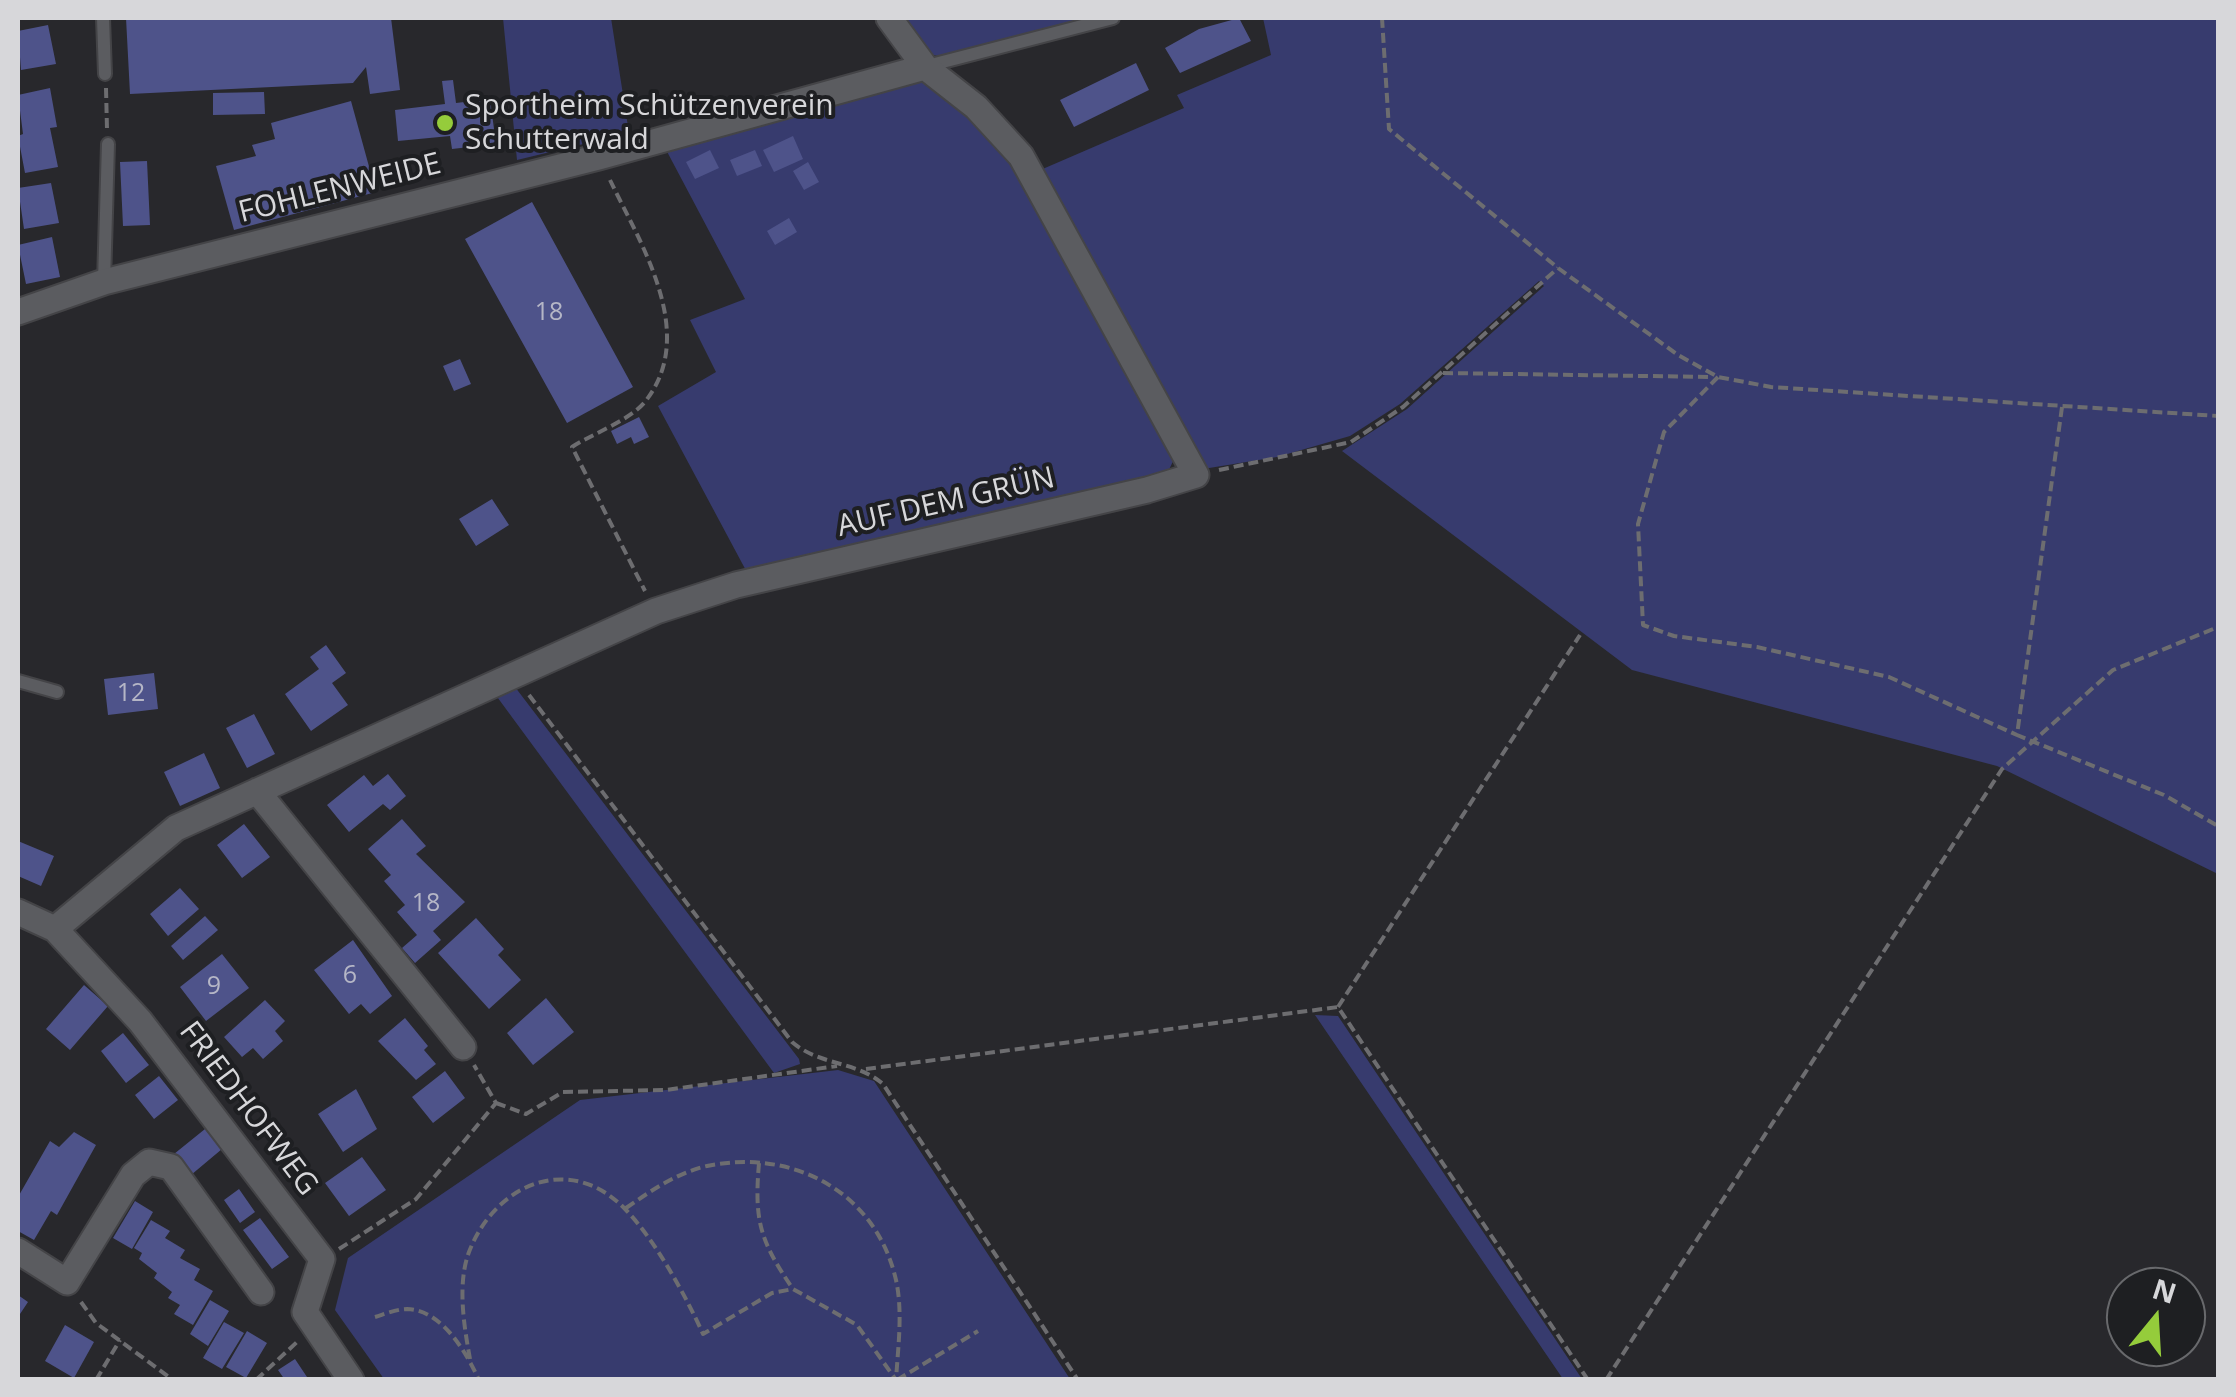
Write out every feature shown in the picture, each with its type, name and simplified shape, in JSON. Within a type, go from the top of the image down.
[{"type":"street","points":[[889,18],[925,67],[976,106],[1020,156],[1196,474]]},
{"type":"street","name":"FOHLENWEIDE","points":[[18,312],[104,282],[599,158],[925,67]]},
{"type":"street","name":"AUF DEM GRÜN","points":[[55,930],[176,828],[656,611],[736,585],[1148,490],[1196,474]]},
{"type":"street","points":[[257,791],[463,1047]]},
{"type":"street","name":"FRIEDHOFWEG","points":[[18,912],[55,930],[140,1021],[322,1260]]},
{"type":"street","points":[[18,1251],[67,1282],[133,1175],[149,1162],[171,1167],[261,1292]]},
{"type":"street","points":[[322,1260],[305,1312],[351,1380]]},
{"type":"lane","points":[[102,18],[106,74]]},
{"type":"lane","name":"FOHLENWEIDE","points":[[925,67],[1112,18]]},
{"type":"lane","points":[[104,282],[108,144]]},
{"type":"lane","points":[[18,681],[57,692]]},
{"type":"path","points":[[1382,18],[1389,129],[1558,268],[1678,355],[1718,377]]},
{"type":"path","points":[[106,74],[108,144]]},
{"type":"path","points":[[599,158],[662,287],[666,338],[659,372],[643,404],[572,447],[656,611]]},
{"type":"path","points":[[1196,474],[1351,442],[1403,407],[1558,268]]},
{"type":"path","points":[[1440,373],[1718,377],[1771,387],[2218,416]]},
{"type":"path","points":[[1718,377],[1664,432],[1638,524],[1643,625],[1674,636],[1757,647],[1889,677],[2029,744],[2164,796],[2218,826]]},
{"type":"path","points":[[2017,736],[2062,407]]},
{"type":"path","points":[[1606,1380],[2002,769],[2112,670],[2218,626]]},
{"type":"path","points":[[463,1047],[496,1102],[526,1114],[562,1092],[666,1090],[1338,1007],[1580,635]]},
{"type":"path","points":[[513,677],[792,1042],[806,1054],[840,1066]]},
{"type":"path","points":[[1338,1007],[1588,1380]]},
{"type":"path","points":[[866,1068],[894,1101],[1078,1380]]},
{"type":"path","points":[[322,1260],[416,1198],[496,1102]]},
{"type":"path","points":[[760,1163],[756,1216],[764,1246],[792,1289],[857,1326],[896,1380]]},
{"type":"path","points":[[626,1208],[667,1180],[694,1170],[760,1163],[817,1174],[847,1194],[880,1237],[896,1279],[900,1324],[896,1380]]},
{"type":"path","points":[[470,1359],[464,1287],[468,1255],[503,1199],[544,1177],[586,1185],[626,1208],[690,1304],[703,1334],[772,1293],[792,1289]]},
{"type":"path","points":[[67,1282],[96,1323],[173,1380]]},
{"type":"path","points":[[375,1316],[408,1309],[436,1318],[470,1359],[479,1380]]},
{"type":"path","points":[[256,1380],[314,1326]]},
{"type":"path","points":[[896,1380],[978,1332]]},
{"type":"path","points":[[96,1380],[120,1340]]},
{"type":"shaded area","points":[[503,18],[611,18],[629,133],[517,160]]},
{"type":"shaded area","points":[[897,18],[1094,18],[944,57],[927,54]]},
{"type":"shaded area","points":[[1263,18],[2218,18],[2218,874],[1997,766],[1632,670],[1342,451],[1407,409],[1544,286],[1539,281],[1400,404],[1350,436],[1277,457],[1203,469],[1038,171],[1184,108],[1177,95],[1271,55]]},
{"type":"shaded area","points":[[927,76],[1014,160],[1175,457],[1167,474],[750,578],[658,406],[716,372],[690,320],[745,299],[663,144]]},
{"type":"shaded area","points":[[515,687],[800,1064],[774,1073],[492,690]]},
{"type":"shaded area","points":[[1315,1015],[1338,1016],[1582,1379],[1563,1379]]},
{"type":"shaded area","points":[[838,1070],[874,1081],[1070,1379],[384,1379],[335,1310],[348,1258],[580,1100]]},
{"type":"building","points":[[126,18],[391,18],[400,90],[370,94],[366,67],[353,83],[130,94]]},
{"type":"building","points":[[1239,18],[1251,41],[1180,73],[1165,48],[1199,29]]},
{"type":"building","points":[[48,25],[56,64],[21,70],[18,31]]},
{"type":"building","points":[[1136,63],[1149,90],[1074,127],[1060,100]]},
{"type":"building","name":"Sportheim Schützenverein Schutterwald","points":[[453,80],[456,103],[490,99],[496,144],[452,149],[450,136],[398,141],[395,110],[445,104],[442,81]]},
{"type":"building","points":[[50,88],[57,127],[50,128],[58,167],[25,173],[18,136],[23,134],[18,95]]},
{"type":"building","points":[[264,92],[265,114],[213,115],[213,93]]},
{"type":"building","points":[[351,101],[376,192],[234,230],[216,166],[256,156],[252,145],[275,139],[271,123]]},
{"type":"building","points":[[793,136],[803,159],[774,172],[763,150]]},
{"type":"building","points":[[710,150],[719,168],[695,179],[686,162]]},
{"type":"building","points":[[755,150],[762,166],[737,176],[730,160]]},
{"type":"building","points":[[147,161],[150,225],[123,226],[120,162]]},
{"type":"building","points":[[808,162],[819,182],[804,190],[793,171]]},
{"type":"building","points":[[51,183],[59,223],[24,229],[18,188]]},
{"type":"building","points":[[532,202],[633,387],[567,423],[465,239]]},
{"type":"building","points":[[789,218],[797,232],[775,245],[767,231]]},
{"type":"building","points":[[52,237],[60,277],[26,284],[18,245]]},
{"type":"building","points":[[460,359],[471,384],[454,391],[443,366]]},
{"type":"building","points":[[639,417],[649,437],[634,444],[631,437],[617,444],[611,431]]},
{"type":"building","points":[[492,499],[509,525],[476,546],[459,519]]},
{"type":"building","points":[[326,645],[346,673],[332,683],[348,705],[311,731],[285,694],[319,669],[310,657]]},
{"type":"building","points":[[154,673],[158,709],[108,715],[104,679]]},
{"type":"building","points":[[254,714],[275,754],[247,768],[226,728]]},
{"type":"building","points":[[204,753],[220,788],[180,806],[164,772]]},
{"type":"building","points":[[388,774],[406,796],[390,810],[383,804],[349,832],[327,805],[364,775],[373,786]]},
{"type":"building","points":[[402,819],[426,846],[416,854],[465,902],[433,931],[441,940],[415,963],[402,948],[417,935],[397,912],[405,905],[384,881],[391,875],[368,849]]},
{"type":"building","points":[[244,824],[270,857],[242,878],[217,845]]},
{"type":"building","points":[[18,841],[54,856],[41,886],[18,876]]},
{"type":"building","points":[[180,888],[199,909],[168,936],[150,914]]},
{"type":"building","points":[[205,916],[218,930],[183,960],[171,946]]},
{"type":"building","points":[[476,918],[504,949],[498,955],[521,980],[489,1009],[438,953]]},
{"type":"building","points":[[353,940],[392,996],[370,1014],[361,1004],[349,1014],[314,970]]},
{"type":"building","points":[[222,954],[249,988],[206,1021],[180,987]]},
{"type":"building","points":[[84,985],[108,1006],[70,1050],[46,1029]]},
{"type":"building","points":[[546,998],[574,1032],[533,1065],[507,1033]]},
{"type":"building","points":[[265,1000],[285,1021],[275,1031],[283,1041],[263,1059],[253,1048],[242,1057],[224,1037]]},
{"type":"building","points":[[405,1018],[428,1046],[424,1050],[436,1064],[416,1080],[378,1041]]},
{"type":"building","points":[[123,1033],[149,1065],[126,1083],[101,1051]]},
{"type":"building","points":[[445,1071],[465,1098],[433,1123],[412,1097]]},
{"type":"building","points":[[159,1076],[178,1100],[154,1119],[135,1095]]},
{"type":"building","points":[[356,1089],[377,1129],[343,1152],[318,1114]]},
{"type":"building","points":[[205,1129],[222,1149],[191,1175],[174,1154]]},
{"type":"building","points":[[74,1132],[96,1145],[57,1215],[51,1211],[34,1240],[18,1231],[18,1197],[50,1141],[59,1147]]},
{"type":"building","points":[[362,1157],[386,1190],[349,1216],[325,1183]]},
{"type":"building","points":[[239,1189],[255,1212],[240,1223],[224,1200]]},
{"type":"building","points":[[135,1201],[153,1212],[132,1249],[113,1238]]},
{"type":"building","points":[[260,1218],[289,1257],[272,1269],[243,1230]]},
{"type":"building","points":[[151,1220],[170,1231],[165,1238],[185,1250],[180,1258],[200,1269],[194,1280],[213,1291],[193,1325],[174,1314],[180,1305],[168,1298],[172,1292],[154,1278],[157,1273],[139,1259],[142,1253],[134,1248]]},
{"type":"building","points":[[18,1295],[28,1302],[18,1317]]},
{"type":"building","points":[[210,1300],[229,1311],[208,1346],[190,1334]]},
{"type":"building","points":[[224,1322],[244,1333],[222,1369],[203,1358]]},
{"type":"building","points":[[65,1325],[94,1342],[74,1378],[45,1361]]},
{"type":"building","points":[[247,1331],[267,1343],[246,1378],[226,1367]]},
{"type":"building","points":[[295,1359],[309,1380],[285,1380],[278,1370]]},
{"type":"place","name":"Sportheim Schützenverein Schutterwald","points":[[445,123]]}]
